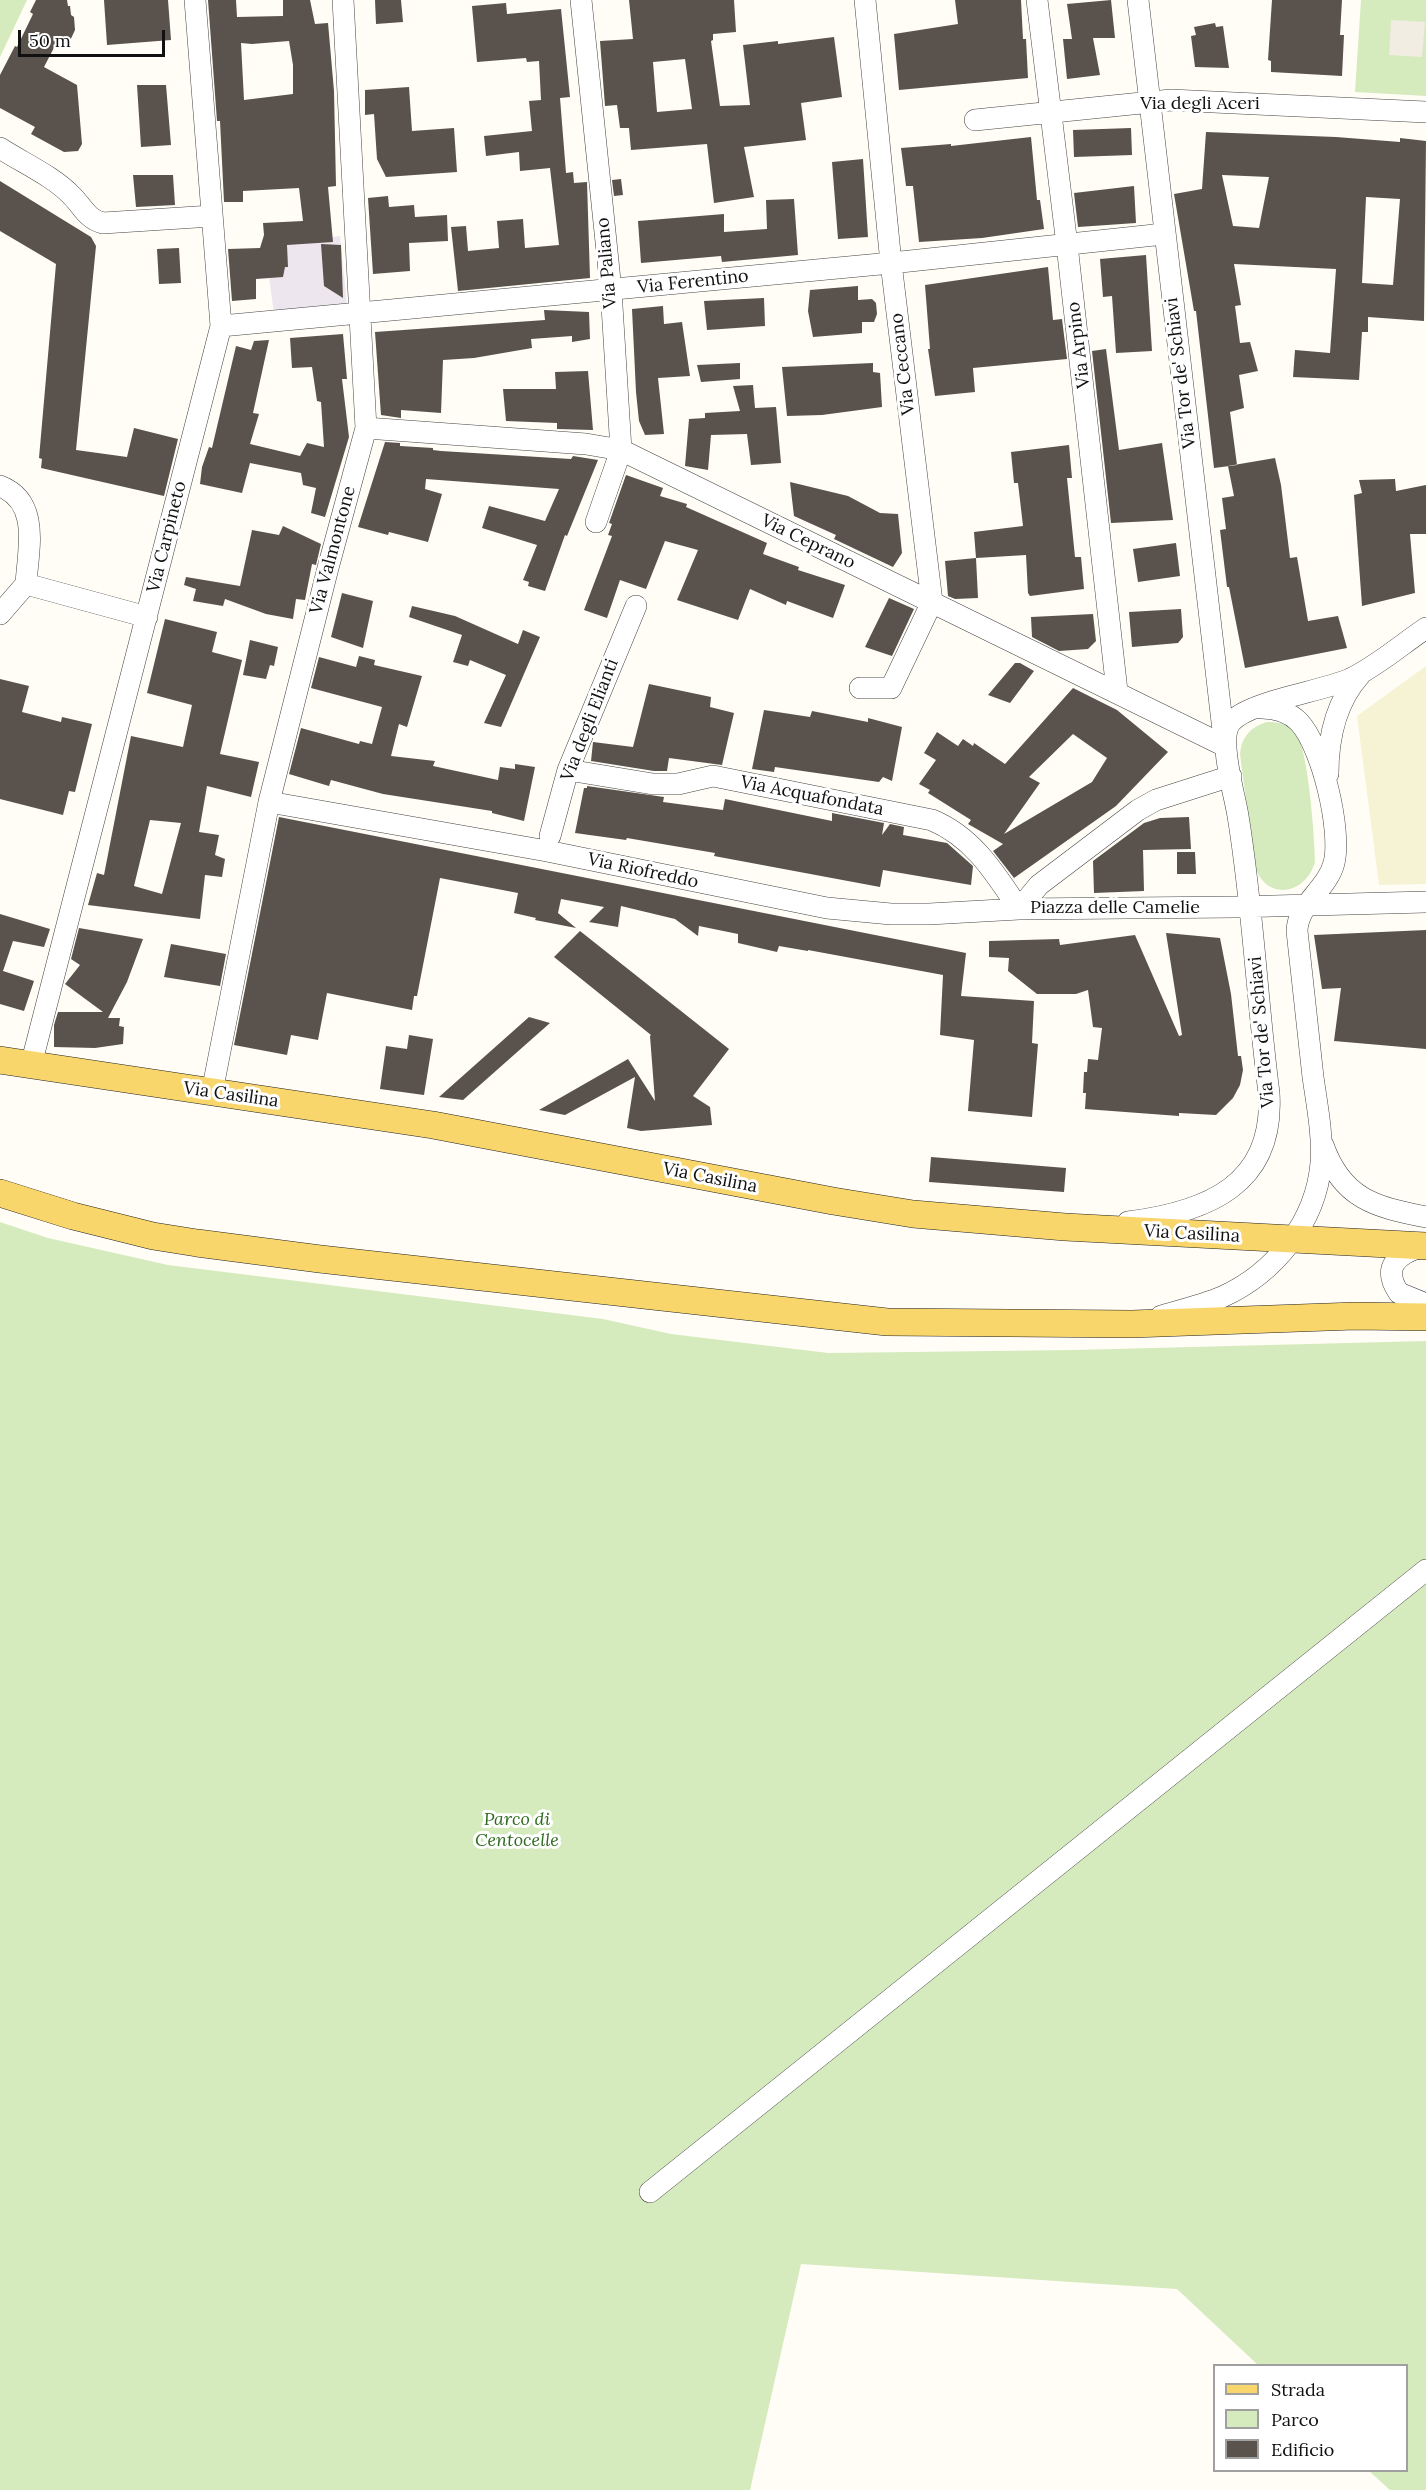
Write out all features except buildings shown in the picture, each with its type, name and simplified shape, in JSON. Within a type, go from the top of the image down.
[{"type":"main road","name":"Via Casilina","points":[[0,1060],[433,1125],[874,1208],[960,1219],[1065,1227],[1425,1246]]},
{"type":"main road","points":[[0,1193],[73,1216],[153,1236],[320,1259],[887,1322],[1132,1324],[1355,1316],[1426,1317]]},
{"type":"street","name":"Via Carpineto","points":[[31,1065],[221,326],[195,0]]},
{"type":"street","name":"Via Valmontone","points":[[212,1092],[269,802],[327,568],[366,428],[343,0]]},
{"type":"street","name":"Via Paliano","points":[[581,0],[611,290],[621,450],[596,522]]},
{"type":"street","name":"Via Ceccano","points":[[865,0],[891,263],[932,602]]},
{"type":"street","name":"Via Arpino","points":[[1037,0],[1117,691]]},
{"type":"street","name":"Via Tor de' Schiavi","points":[[1138,0],[1225,746]]},
{"type":"street","name":"Via degli Aceri","points":[[975,120],[1151,101],[1426,112]]},
{"type":"street","points":[[0,148],[70,193],[87,214],[97,222],[212,216]]},
{"type":"street","name":"Via Ferentino","points":[[221,326],[891,263],[1164,234]]},
{"type":"street","name":"Via Ceprano","points":[[366,428],[586,444],[621,450],[1117,691],[1225,746]]},
{"type":"street","points":[[0,614],[26,584],[28,516],[22,503],[6,490]]},
{"type":"street","points":[[26,584],[147,617]]},
{"type":"street","points":[[860,688],[891,688],[932,602]]},
{"type":"street","name":"Via degli Elianti","points":[[550,836],[568,770],[636,606]]},
{"type":"street","points":[[1250,907],[1242,839],[1225,746],[1225,734],[1230,723],[1255,708],[1331,686],[1361,673],[1426,628]]},
{"type":"street","points":[[1132,1324],[1204,1304],[1235,1290],[1260,1273],[1294,1239],[1306,1218],[1318,1180],[1321,1156],[1297,931],[1301,913],[1325,881],[1334,864],[1335,842],[1329,790],[1328,752],[1332,728],[1345,696],[1361,673]]},
{"type":"street","points":[[1255,708],[1282,711],[1300,723],[1311,742],[1329,790]]},
{"type":"street","name":"Via Acquafondata","points":[[568,770],[653,784],[678,784],[713,776],[932,820],[947,826],[975,849],[1019,909]]},
{"type":"street","name":"Piazza delle Camelie","points":[[1019,909],[1039,885],[1138,810],[1156,800],[1231,776]]},
{"type":"street","name":"Via Riofreddo","points":[[269,802],[547,851],[827,908],[891,914],[1019,909]]},
{"type":"street","name":"Piazza delle Camelie","points":[[1019,909],[1250,907],[1308,903],[1426,902]]},
{"type":"street","name":"Via Tor de' Schiavi","points":[[1065,1227],[1138,1221],[1206,1204],[1236,1185],[1259,1157],[1268,1131],[1270,1107],[1250,907]]},
{"type":"street","points":[[1319,1128],[1330,1162],[1337,1175],[1354,1193],[1384,1208],[1426,1217]]},
{"type":"street","points":[[1425,1246],[1399,1256],[1393,1266],[1392,1275],[1399,1293],[1426,1304]]},
{"type":"street","points":[[650,2192],[1426,1570]]},
{"type":"shaded area","points":[[1391,20],[1425,22],[1422,57],[1389,55]]},
{"type":"shaded area","points":[[340,236],[347,305],[274,314],[265,247]]},
{"type":"shaded area","points":[[1426,666],[1426,884],[1379,885],[1357,716]]},
{"type":"green space","points":[[0,0],[27,0],[0,57]]},
{"type":"green space","points":[[1361,0],[1426,0],[1426,96],[1355,92]]},
{"type":"green space","points":[[1267,722],[1283,724],[1296,733],[1304,756],[1312,815],[1315,862],[1310,874],[1303,882],[1294,888],[1284,890],[1275,889],[1266,884],[1254,863],[1240,754],[1248,733]]},
{"type":"green space","name":"Parco di Centocelle","points":[[0,1222],[48,1238],[168,1265],[603,1319],[671,1334],[828,1353],[1075,1350],[1426,1341],[1426,2490],[1390,2490],[1370,2472],[1408,2472],[1408,2364],[1257,2364],[1177,2289],[801,2264],[750,2490],[0,2490]]}]
